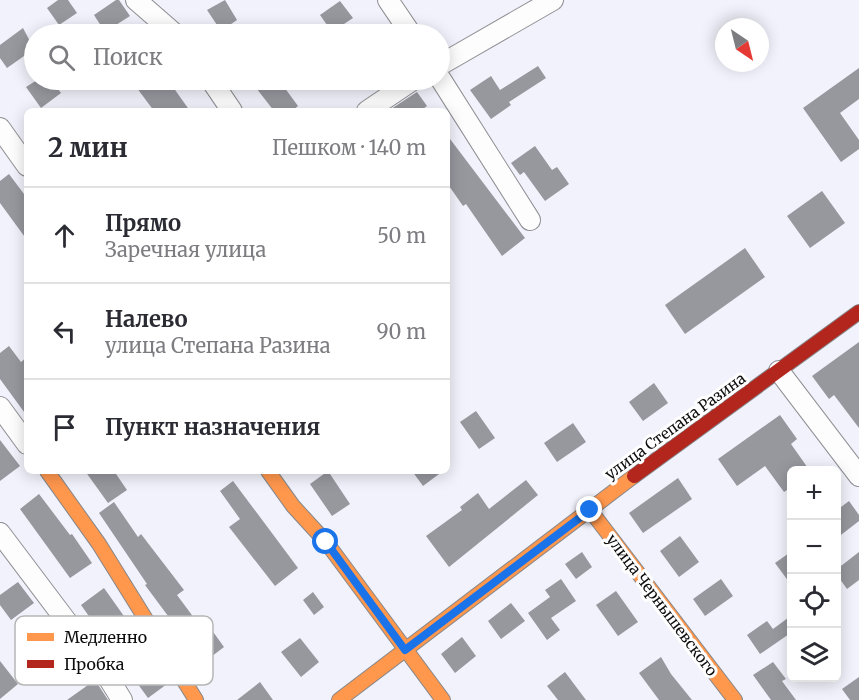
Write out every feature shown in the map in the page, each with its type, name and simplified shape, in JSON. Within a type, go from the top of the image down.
[{"type":"street","points":[[136,0],[164,24]]},
{"type":"street","points":[[388,0],[404,24]]},
{"type":"street","points":[[450,59],[553,0]]},
{"type":"street","points":[[218,90],[230,108]]},
{"type":"street","points":[[371,108],[398,90]]},
{"type":"street","points":[[448,90],[530,219]]},
{"type":"street","points":[[0,128],[24,162]]},
{"type":"street","name":"улица Степана Разина","points":[[339,700],[590,510],[859,312]]},
{"type":"street","points":[[779,371],[859,476]]},
{"type":"street","points":[[0,407],[24,440]]},
{"type":"street","points":[[48,474],[99,544],[143,616]]},
{"type":"street","points":[[270,474],[293,506],[326,542],[444,700]]},
{"type":"street","name":"улица Чернышевского","points":[[590,510],[735,700]]},
{"type":"street","points":[[0,533],[63,616]]},
{"type":"street","points":[[113,685],[122,700]]},
{"type":"street","points":[[186,685],[196,700]]},
{"type":"building","points":[[58,0],[68,0],[77,13],[58,24],[47,8]]},
{"type":"building","points":[[119,0],[130,16],[118,24],[100,24],[94,15]]},
{"type":"building","points":[[225,0],[237,20],[231,24],[216,24],[207,10]]},
{"type":"building","points":[[340,1],[353,18],[344,24],[326,24],[320,15]]},
{"type":"building","points":[[23,28],[24,56],[7,68],[0,58],[0,45]]},
{"type":"building","points":[[538,66],[546,78],[509,102],[511,105],[491,119],[470,90],[491,76],[500,90]]},
{"type":"building","points":[[859,68],[859,99],[840,113],[859,140],[859,149],[841,162],[803,108]]},
{"type":"building","points":[[28,90],[59,90],[61,93],[41,108]]},
{"type":"building","points":[[138,90],[175,90],[188,108],[152,108]]},
{"type":"building","points":[[258,90],[286,90],[298,106],[296,108],[272,108]]},
{"type":"building","points":[[417,92],[427,106],[424,108],[393,108]]},
{"type":"building","points":[[450,139],[525,238],[502,256],[466,204],[463,206],[450,187]]},
{"type":"building","points":[[535,146],[552,170],[557,167],[569,184],[545,201],[524,172],[520,175],[511,163]]},
{"type":"building","points":[[9,174],[24,194],[24,236],[0,203],[0,181]]},
{"type":"building","points":[[822,191],[845,223],[810,248],[787,216]]},
{"type":"building","points":[[745,248],[765,277],[685,334],[665,305]]},
{"type":"building","points":[[859,342],[859,428],[834,395],[829,399],[812,376]]},
{"type":"building","points":[[9,346],[21,362],[24,360],[24,412],[0,379],[0,353]]},
{"type":"building","points":[[654,383],[668,403],[643,421],[629,402]]},
{"type":"building","points":[[476,411],[495,438],[479,449],[460,422]]},
{"type":"building","points":[[780,415],[797,439],[791,444],[806,466],[787,466],[787,490],[784,492],[765,466],[737,486],[718,459]]},
{"type":"building","points":[[573,423],[586,442],[557,462],[544,443]]},
{"type":"building","points":[[0,440],[20,466],[0,481]]},
{"type":"building","points":[[87,474],[116,474],[127,490],[108,503]]},
{"type":"building","points":[[324,474],[330,474],[350,504],[332,516],[310,484]]},
{"type":"building","points":[[414,474],[439,474],[423,486]]},
{"type":"building","points":[[678,478],[692,499],[643,533],[629,513]]},
{"type":"building","points":[[526,480],[538,495],[449,567],[426,536],[462,510],[460,507],[478,493],[489,509]]},
{"type":"building","points":[[233,481],[298,568],[275,586],[229,527],[240,519],[220,491]]},
{"type":"building","points":[[39,494],[70,535],[72,534],[92,563],[70,578],[20,509]]},
{"type":"building","points":[[849,501],[859,515],[859,521],[841,535],[841,520],[841,507]]},
{"type":"building","points":[[114,502],[138,537],[141,534],[184,590],[177,595],[193,616],[168,616],[145,585],[147,584],[99,513]]},
{"type":"building","points":[[680,536],[699,562],[679,577],[660,551]]},
{"type":"building","points":[[582,552],[592,567],[576,579],[565,564]]},
{"type":"building","points":[[859,552],[859,580],[847,589],[841,581],[841,566]]},
{"type":"building","points":[[787,555],[787,579],[775,563]]},
{"type":"building","points":[[561,579],[576,601],[551,618],[560,630],[547,640],[528,613],[550,597],[545,590]]},
{"type":"building","points":[[721,579],[733,596],[705,616],[693,599]]},
{"type":"building","points":[[18,582],[34,603],[11,620],[0,605],[0,595]]},
{"type":"building","points":[[104,588],[124,616],[89,616],[81,605]]},
{"type":"building","points":[[616,591],[638,622],[618,636],[596,605]]},
{"type":"building","points":[[313,592],[324,607],[314,615],[303,600]]},
{"type":"building","points":[[511,603],[525,621],[501,639],[488,621]]},
{"type":"building","points":[[787,619],[787,635],[760,654],[747,635],[767,621],[773,629]]},
{"type":"building","points":[[213,632],[224,647],[213,655]]},
{"type":"building","points":[[462,637],[476,656],[455,673],[441,654]]},
{"type":"building","points":[[300,638],[319,662],[301,677],[281,652]]},
{"type":"building","points":[[661,657],[671,674],[692,700],[659,700],[639,673]]},
{"type":"building","points":[[0,661],[17,685],[0,699]]},
{"type":"building","points":[[773,662],[786,679],[782,681],[796,700],[771,700],[753,675]]},
{"type":"building","points":[[565,672],[586,700],[558,700],[547,686]]},
{"type":"building","points":[[859,677],[859,700],[850,700],[842,689]]},
{"type":"building","points":[[260,682],[273,700],[237,700]]},
{"type":"building","points":[[88,685],[98,685],[108,700],[67,700]]},
{"type":"building","points":[[139,685],[166,685],[148,698]]},
{"type":"traffic: slow","points":[[49,474],[99,544],[144,616]]},
{"type":"traffic: slow","points":[[270,474],[293,506],[326,542],[443,700]]},
{"type":"traffic: slow","points":[[339,700],[634,476]]},
{"type":"traffic: slow","points":[[590,510],[735,700]]},
{"type":"traffic: slow","points":[[187,685],[196,700]]},
{"type":"traffic: jam","points":[[634,476],[859,312]]},
{"type":"route","points":[[326,542],[405,650],[590,510]]}]
